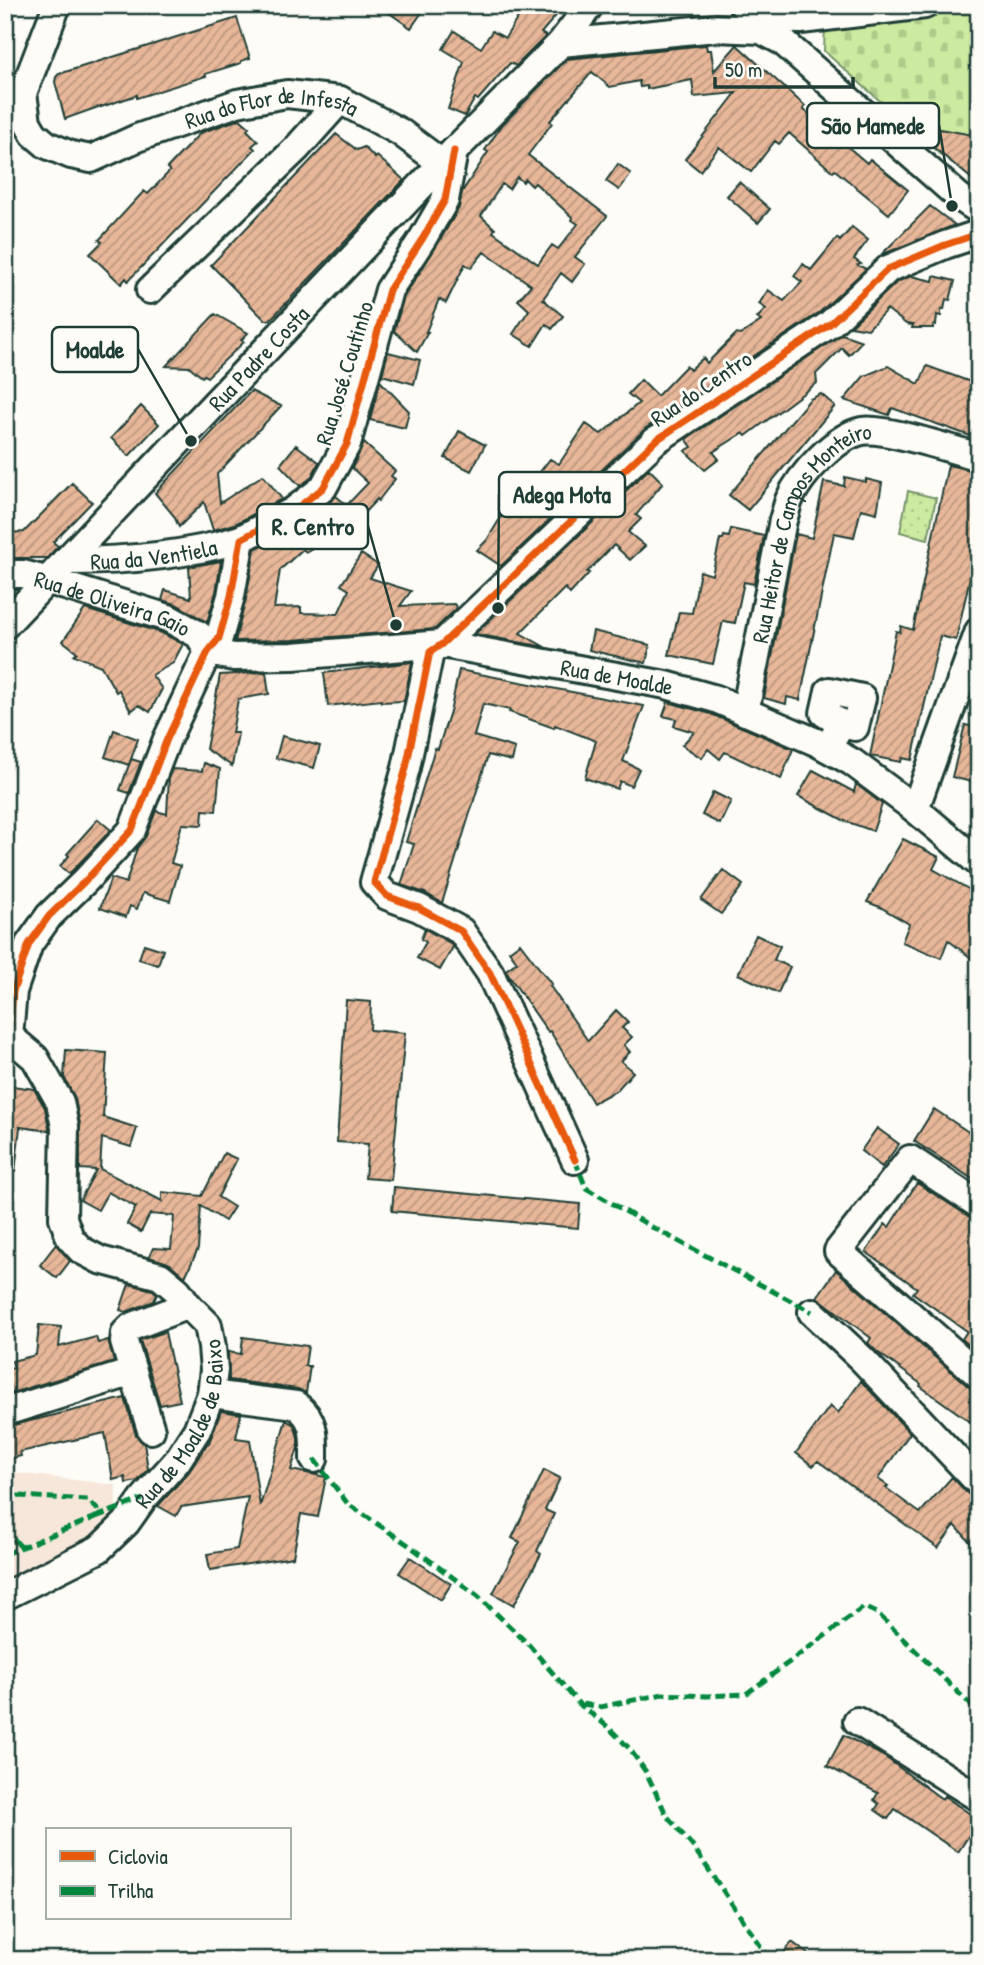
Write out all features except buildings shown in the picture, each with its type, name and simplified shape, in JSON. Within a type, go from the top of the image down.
[{"type":"street","name":"Rua do Flor de Infesta","points":[[57,5],[23,93],[27,122],[34,134],[47,145],[71,155],[91,159],[137,138],[237,103],[287,94],[340,100],[449,158]]},
{"type":"street","points":[[449,158],[561,43],[590,5]]},
{"type":"street","points":[[743,5],[959,197],[979,210]]},
{"type":"street","points":[[561,43],[721,16],[764,24],[925,5]]},
{"type":"street","points":[[794,52],[801,20]]},
{"type":"street","points":[[150,290],[296,149],[340,100]]},
{"type":"street","name":"Rua José Coutinho","points":[[241,539],[293,511],[323,488],[347,444],[388,290],[445,200],[449,158]]},
{"type":"street","name":"Rua Padre Costa","points":[[6,620],[449,158]]},
{"type":"street","name":"Rua do Centro","points":[[575,1160],[490,973],[461,931],[419,908],[387,896],[374,881],[406,768],[430,652],[442,644],[655,442],[830,324],[887,269],[945,245],[979,236]]},
{"type":"street","name":"Rua Heitor de Campos Monteiro","points":[[745,712],[783,520],[790,498],[824,453],[844,437],[864,430],[888,433],[979,457]]},
{"type":"street","points":[[208,652],[219,638],[231,596],[241,539]]},
{"type":"street","name":"Rua da Ventiela","points":[[65,561],[154,556],[241,539]]},
{"type":"street","name":"Rua de Oliveira Gaio","points":[[5,574],[46,580],[169,618],[199,635],[208,652]]},
{"type":"street","points":[[915,809],[979,631]]},
{"type":"street","name":"Rua de Moalde","points":[[208,652],[234,657],[293,656],[442,644],[666,685],[716,699],[827,748],[852,762],[915,809],[979,863]]},
{"type":"street","name":"Rua de Moalde de Baixo","points":[[5,1596],[99,1549],[126,1523],[177,1461],[197,1430],[211,1394],[214,1370],[208,1325],[178,1291],[160,1276],[100,1260],[81,1250],[70,1238],[63,1218],[65,1127],[60,1102],[35,1058],[7,1037],[13,992],[29,944],[49,916],[132,830],[167,739],[208,652]]},
{"type":"street","points":[[827,748],[842,724]]},
{"type":"street","points":[[979,1205],[910,1159],[838,1251],[979,1375]]},
{"type":"street","points":[[151,1430],[124,1342],[125,1333],[131,1327],[188,1305]]},
{"type":"street","points":[[812,1312],[862,1359],[979,1483]]},
{"type":"street","points":[[5,1412],[133,1372]]},
{"type":"street","points":[[211,1394],[296,1405],[306,1412],[311,1422],[314,1433],[314,1459]]},
{"type":"street","points":[[857,1721],[979,1798]]},
{"type":"shaded area","points":[[18,1473],[116,1485],[116,1521],[92,1546],[5,1589],[5,1474]]},
{"type":"green space","points":[[979,7],[979,135],[943,157],[824,51],[825,25]]},
{"type":"green space","points":[[908,491],[936,498],[928,539],[900,532]]},
{"type":"marked path","points":[[575,1160],[586,1188],[650,1226],[812,1312]]},
{"type":"marked path","points":[[314,1459],[348,1504],[478,1596],[529,1645],[579,1704],[629,1748],[646,1772],[667,1816],[694,1848],[766,1954],[773,1960]]},
{"type":"marked path","points":[[5,1554],[96,1517],[98,1510],[88,1500],[19,1496],[7,1503],[7,1516],[10,1532],[21,1547]]},
{"type":"marked path","points":[[96,1517],[143,1499]]},
{"type":"marked path","points":[[583,1704],[600,1707],[663,1694],[746,1694],[864,1607],[877,1613],[979,1713]]},
{"type":"cycle path","points":[[5,1038],[9,1036],[13,991],[29,944],[49,916],[132,830],[167,739],[208,652],[219,638],[231,596],[241,539],[293,511],[323,488],[347,444],[389,290],[445,200],[454,151]]},
{"type":"cycle path","points":[[575,1160],[490,973],[461,931],[419,908],[387,896],[374,882],[406,768],[430,652],[442,644],[655,441],[830,324],[888,269],[945,245],[979,236]]},
{"type":"place","name":"São Mamede","points":[[952,206]]},
{"type":"place","name":"Moalde","points":[[191,441]]},
{"type":"place","name":"Adega Mota","points":[[498,608]]},
{"type":"place","name":"R. Centro","points":[[396,625]]}]
